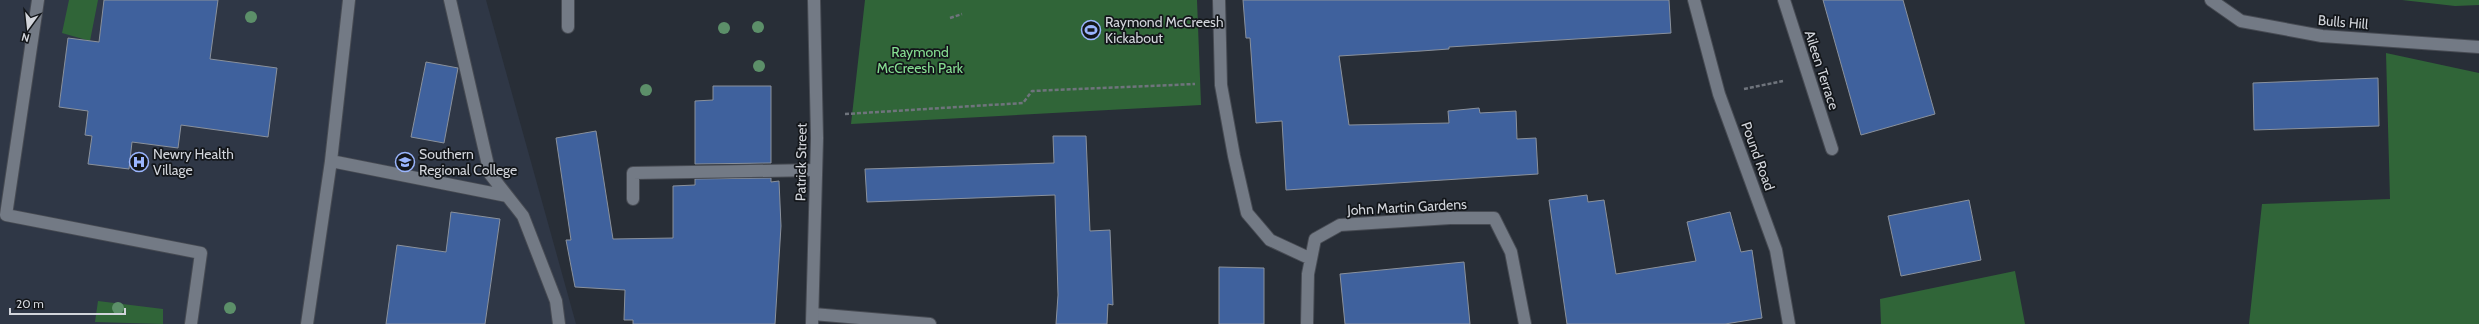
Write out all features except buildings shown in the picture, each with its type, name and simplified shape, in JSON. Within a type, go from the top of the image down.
[{"type":"street","points":[[38,0],[6,215],[201,253],[191,324]]},
{"type":"street","points":[[307,324],[331,161],[349,0]]},
{"type":"street","points":[[450,0],[490,174],[523,216],[556,301],[560,324]]},
{"type":"street","points":[[568,0],[568,26]]},
{"type":"street","name":"Patrick Street","points":[[813,319],[816,170],[814,0]]},
{"type":"street","points":[[1218,0],[1221,85],[1234,156],[1247,213],[1270,240],[1311,259],[1308,274],[1307,324]]},
{"type":"street","name":"Pound Road","points":[[1694,0],[1719,94],[1776,250],[1789,324]]},
{"type":"street","name":"Aileen Terrace","points":[[1784,0],[1832,149]]},
{"type":"street","name":"Bulls Hill","points":[[2211,0],[2241,21],[2322,36],[2479,47]]},
{"type":"street","points":[[331,161],[507,196]]},
{"type":"street","points":[[633,199],[633,173],[816,170]]},
{"type":"street","name":"John Martin Gardens","points":[[1311,259],[1315,239],[1340,225],[1450,218],[1494,218],[1511,252],[1525,324]]},
{"type":"street","points":[[813,319],[930,324]]},
{"type":"path","points":[[950,18],[962,14]]},
{"type":"path","points":[[845,114],[1022,103],[1032,91],[1149,85],[1221,85]]},
{"type":"shaded area","points":[[0,0],[486,0],[576,324],[0,324]]},
{"type":"green space","points":[[69,0],[98,0],[90,41],[62,33]]},
{"type":"green space","name":"Raymond McCreesh Park","points":[[865,0],[1197,0],[1201,105],[851,124]]},
{"type":"green space","points":[[2402,0],[2479,0],[2479,5],[2455,6]]},
{"type":"green space","points":[[2386,53],[2479,73],[2479,324],[2249,324],[2262,204],[2390,199]]},
{"type":"green space","points":[[2015,271],[2025,324],[1881,324],[1880,299]]},
{"type":"green space","points":[[98,301],[163,309],[163,324],[95,322]]},
{"type":"place","name":"Raymond McCreesh Kickabout","points":[[1091,30]]},
{"type":"place","name":"Newry Health Village","points":[[139,162]]},
{"type":"place","name":"Southern Regional College","points":[[405,162]]}]
